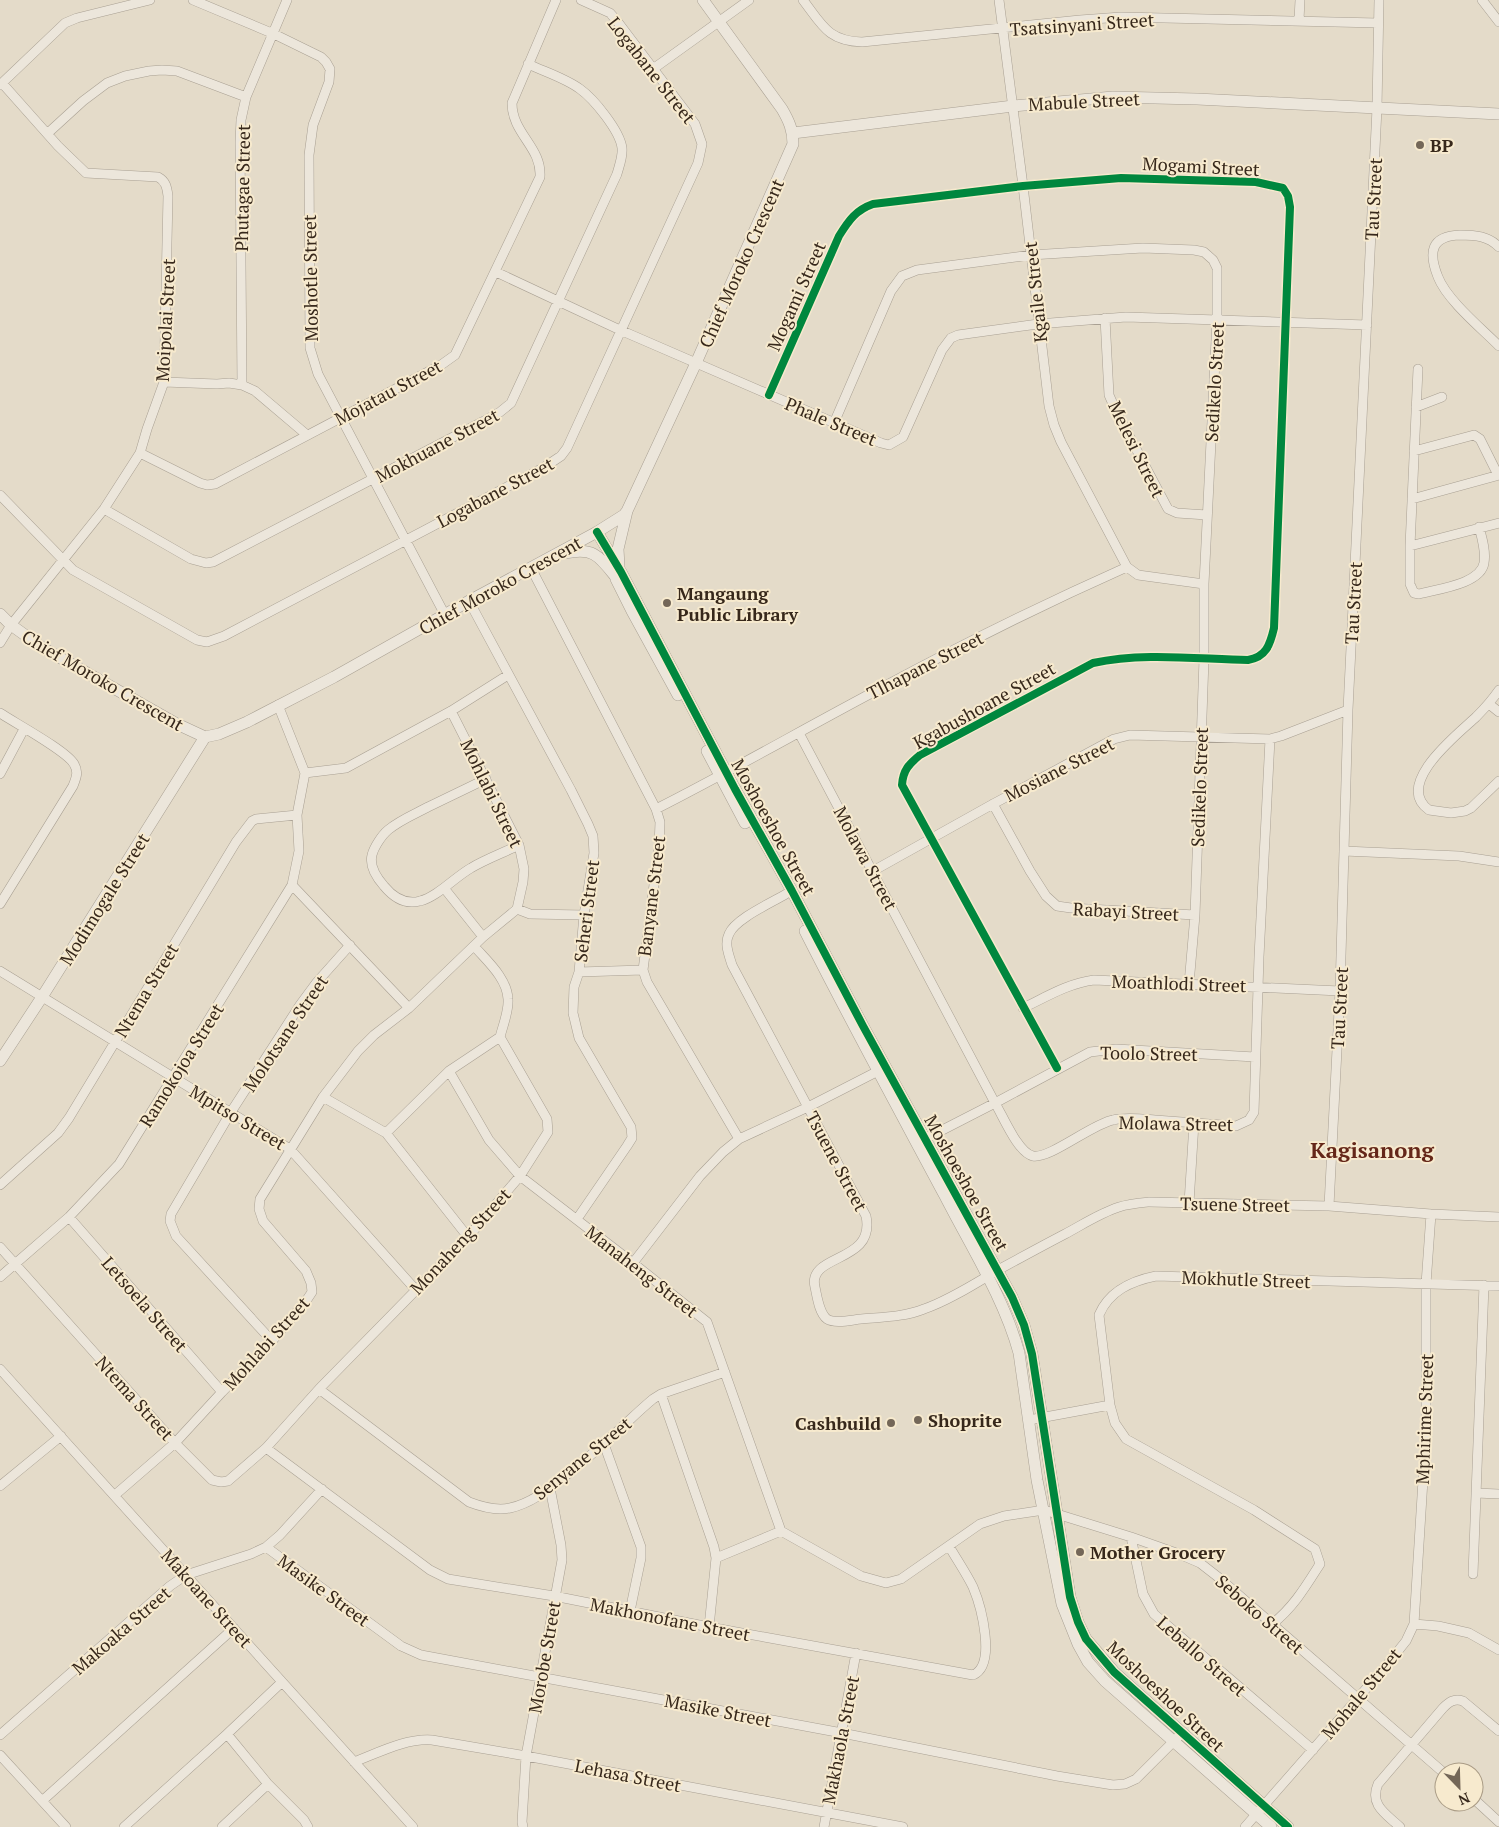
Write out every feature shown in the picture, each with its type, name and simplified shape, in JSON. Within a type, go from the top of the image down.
[{"type":"street","points":[[1,84],[65,23],[150,0]]},
{"type":"street","points":[[193,0],[274,34]]},
{"type":"street","name":"Phutagae Street","points":[[242,385],[240,142],[242,120],[246,97],[288,0]]},
{"type":"street","name":"Mojatau Street","points":[[140,453],[200,482],[212,485],[221,482],[441,365],[455,355],[540,177],[539,161],[518,129],[512,112],[512,103],[556,0]]},
{"type":"street","name":"Logabane Street","points":[[0,495],[64,558],[73,570],[197,640],[206,642],[224,636],[548,465],[561,456],[567,448],[701,154],[702,144],[694,124],[610,13],[581,0]]},
{"type":"street","points":[[703,0],[782,109],[793,133]]},
{"type":"street","points":[[654,69],[749,0]]},
{"type":"street","name":"Tsatsinyani Street","points":[[803,0],[830,33],[847,42],[1121,17],[1299,20],[1378,24]]},
{"type":"street","name":"Kgaile Street","points":[[1000,0],[1024,186],[1047,397],[1054,425],[1127,567]]},
{"type":"street","points":[[1299,20],[1300,0]]},
{"type":"street","name":"Tau Street","points":[[1328,1206],[1340,991],[1348,710],[1377,108],[1379,0]]},
{"type":"street","points":[[1484,1],[1499,22]]},
{"type":"street","name":"Moshotle Street","points":[[274,34],[321,56],[330,69],[329,82],[313,125],[309,155],[310,348],[318,374],[445,614]]},
{"type":"street","name":"Mokhuane Street","points":[[104,509],[188,557],[198,562],[206,563],[223,558],[375,479],[500,412],[511,403],[617,174],[622,158],[620,141],[590,98],[573,85],[528,64]]},
{"type":"street","points":[[48,133],[106,83],[125,76],[149,71],[177,71],[246,97]]},
{"type":"street","name":"Moipolai Street","points":[[0,643],[11,625],[104,509],[140,453],[164,382],[168,196],[163,179],[153,176],[92,174],[86,172],[58,146],[1,84]]},
{"type":"street","name":"Mabule Street","points":[[793,133],[1013,106],[1113,97],[1197,99],[1499,114]]},
{"type":"street","name":"Chief Moroko Crescent","points":[[0,614],[11,625],[42,648],[177,724],[205,737],[219,734],[334,677],[468,601],[620,519],[627,511],[789,157],[793,144],[793,133]]},
{"type":"street","name":"Mogami Street","points":[[769,395],[840,236],[854,214],[862,208],[873,204],[1024,186],[1113,179],[1154,178],[1256,182],[1283,188],[1288,196],[1290,207],[1274,628],[1270,645],[1264,653]]},
{"type":"street","points":[[1499,247],[1484,236],[1443,237],[1436,244],[1433,251],[1433,262],[1442,286],[1450,297],[1499,346]]},
{"type":"street","name":"Sedikelo Street","points":[[834,423],[891,292],[896,282],[902,276],[932,267],[1031,255],[1143,248],[1194,250],[1204,252],[1213,260],[1217,268],[1217,320],[1204,584],[1204,660],[1195,915],[1189,984]]},
{"type":"street","name":"Phale Street","points":[[496,272],[620,330],[889,445],[902,437],[942,350],[951,338],[979,331],[1126,317],[1367,325]]},
{"type":"street","name":"Melesi Street","points":[[1105,318],[1110,395],[1129,437],[1168,509],[1177,513],[1207,515]]},
{"type":"street","points":[[1418,369],[1410,546],[1410,584],[1416,595],[1470,580],[1479,574],[1484,563],[1484,545],[1478,527]]},
{"type":"street","points":[[164,382],[242,385],[255,391],[307,435]]},
{"type":"street","points":[[1416,407],[1442,397]]},
{"type":"street","points":[[1412,499],[1498,475],[1480,439],[1474,436],[1414,451]]},
{"type":"street","points":[[618,574],[618,548],[627,511]]},
{"type":"street","points":[[1410,546],[1499,522]]},
{"type":"street","name":"Moshoeshoe Street","points":[[595,533],[724,775],[855,1030],[882,1069]]},
{"type":"street","points":[[552,556],[579,550],[590,551],[618,574]]},
{"type":"street","points":[[1127,567],[1138,575],[1204,584]]},
{"type":"street","name":"Tlhapane Street","points":[[656,809],[724,775],[883,687],[1038,607],[1127,567]]},
{"type":"street","name":"Banyane Street","points":[[531,568],[656,809],[660,822],[659,846],[643,970],[647,982],[739,1139]]},
{"type":"street","name":"Seheri Street","points":[[468,601],[571,790],[592,836],[594,853],[584,915],[579,972],[574,987],[572,1003],[575,1027],[579,1038],[624,1114],[632,1133],[632,1138],[577,1219]]},
{"type":"street","name":"Kgabushoane Street","points":[[1057,1068],[902,785],[904,772],[908,765],[920,755],[1093,664],[1114,659],[1130,658],[1248,660],[1256,659],[1264,653]]},
{"type":"street","points":[[305,773],[346,768],[451,711],[508,675]]},
{"type":"street","points":[[1499,690],[1488,704],[1447,744],[1428,766],[1420,780],[1421,800],[1429,810],[1460,812],[1471,808],[1499,781]]},
{"type":"street","points":[[1488,704],[1499,712]]},
{"type":"street","points":[[278,706],[305,773],[297,816]]},
{"type":"street","name":"Mosiane Street","points":[[873,871],[1114,739],[1130,735],[1270,739],[1348,710]]},
{"type":"street","name":"Mohlabi Street","points":[[115,1496],[175,1443],[272,1341],[312,1292],[311,1283],[306,1271],[269,1230],[263,1221],[259,1209],[260,1199],[290,1148],[324,1097],[358,1051],[374,1035],[409,1008],[474,946],[517,909],[524,869],[519,845],[451,711]]},
{"type":"street","points":[[0,713],[70,758],[74,764],[77,776],[73,786],[0,904]]},
{"type":"street","points":[[0,774],[24,729]]},
{"type":"street","name":"Molawa Street","points":[[799,733],[1016,1141],[1025,1151],[1033,1156],[1045,1154],[1089,1130],[1113,1120],[1139,1119],[1236,1126],[1249,1120],[1254,1112],[1270,739]]},
{"type":"street","name":"Modimogale Street","points":[[0,1061],[205,737]]},
{"type":"street","name":"Moshoeshoe Street","points":[[724,775],[921,1141],[998,1270],[1012,1297],[1030,1341],[1070,1597],[1086,1639],[1114,1672],[1182,1732],[1260,1810],[1270,1827]]},
{"type":"street","points":[[486,779],[408,817],[387,830],[372,855],[371,865],[374,873],[386,888],[400,900],[419,902],[444,888],[472,867],[519,845]]},
{"type":"street","name":"Rabayi Street","points":[[993,804],[1030,871],[1046,896],[1057,906],[1195,915]]},
{"type":"street","name":"Ramokojoa Street","points":[[0,1277],[69,1217],[119,1164],[292,886],[298,851],[297,816]]},
{"type":"street","name":"Ntema Street","points":[[0,1185],[58,1133],[69,1118],[236,842],[252,821],[256,819],[297,816]]},
{"type":"street","points":[[1344,851],[1459,856],[1499,862]]},
{"type":"street","points":[[292,886],[409,1008]]},
{"type":"street","points":[[444,888],[483,938]]},
{"type":"street","name":"Tsuene Street","points":[[786,894],[734,927],[729,933],[727,947],[732,965],[868,1223],[867,1231],[857,1247],[823,1266],[815,1277],[814,1285],[823,1315],[832,1321],[898,1316],[924,1309],[1104,1213],[1119,1207],[1148,1202],[1328,1206],[1499,1217]]},
{"type":"street","points":[[517,909],[530,914],[584,915]]},
{"type":"street","name":"Molotsane Street","points":[[272,1341],[176,1236],[170,1221],[171,1214],[231,1112],[300,1005],[317,982],[350,945]]},
{"type":"street","points":[[386,1133],[449,1071],[500,1038],[508,998],[498,974],[474,946]]},
{"type":"street","points":[[579,972],[643,970]]},
{"type":"street","name":"Mpitso Street","points":[[0,971],[290,1148],[416,1289]]},
{"type":"street","name":"Moathlodi Street","points":[[1024,1008],[1083,981],[1094,980],[1340,991]]},
{"type":"street","name":"Monaheng Street","points":[[212,1480],[228,1481],[266,1448],[319,1389],[468,1237],[520,1176],[545,1138],[548,1132],[547,1120],[500,1038]]},
{"type":"street","name":"Toolo Street","points":[[921,1141],[996,1104],[1057,1068],[1090,1052],[1116,1049],[1255,1057]]},
{"type":"street","points":[[633,1263],[700,1176],[723,1152],[739,1139],[808,1107],[882,1069]]},
{"type":"street","name":"Manaheng Street","points":[[449,1071],[484,1132],[520,1176],[707,1322],[781,1531]]},
{"type":"street","points":[[324,1097],[386,1133],[468,1237]]},
{"type":"street","points":[[1189,1203],[1194,1123]]},
{"type":"street","name":"Moshoeshoe Street","points":[[921,1141],[1014,1334],[1019,1353],[1038,1480],[1062,1604],[1078,1644],[1088,1662],[1105,1681],[1174,1742],[1260,1810],[1288,1827]]},
{"type":"street","name":"Mphirime Street","points":[[1414,1624],[1426,1432],[1426,1284],[1431,1214]]},
{"type":"street","name":"Letsoela Street","points":[[69,1217],[222,1392]]},
{"type":"street","name":"Ntema Street","points":[[0,1247],[175,1443],[212,1480]]},
{"type":"street","name":"Mokhutle Street","points":[[1272,1624],[1281,1617],[1298,1597],[1320,1564],[1315,1549],[1254,1510],[1126,1439],[1114,1423],[1110,1405],[1099,1315],[1103,1306],[1111,1295],[1137,1280],[1156,1276],[1499,1286]]},
{"type":"street","points":[[1473,1574],[1484,1285]]},
{"type":"street","name":"Makoane Street","points":[[0,1369],[413,1827]]},
{"type":"street","name":"Senyane Street","points":[[319,1389],[469,1502],[497,1509],[510,1508],[535,1498],[550,1488],[661,1394],[725,1372]]},
{"type":"street","points":[[661,1394],[714,1547],[716,1558],[709,1627]]},
{"type":"street","points":[[1029,1420],[1110,1405]]},
{"type":"street","points":[[1,1484],[61,1436]]},
{"type":"street","points":[[604,1444],[641,1547],[641,1558],[630,1611]]},
{"type":"street","name":"Makhonofane Street","points":[[266,1448],[440,1576],[448,1579],[554,1596],[709,1627],[970,1675],[976,1674],[980,1671],[985,1659],[986,1644],[980,1610],[972,1586],[949,1546]]},
{"type":"street","name":"Morobe Street","points":[[523,1827],[526,1756],[562,1560],[550,1488]]},
{"type":"street","name":"Makoaka Street","points":[[0,1735],[170,1586],[186,1575],[251,1554],[266,1547],[280,1535],[322,1489]]},
{"type":"street","points":[[1476,1493],[1499,1494]]},
{"type":"street","points":[[716,1558],[781,1531],[860,1576],[880,1583],[894,1582],[986,1521],[1004,1516],[1044,1510]]},
{"type":"street","name":"Seboko Street","points":[[1044,1510],[1131,1537],[1200,1563],[1434,1765]]},
{"type":"street","name":"Leballo Street","points":[[1131,1537],[1143,1594],[1154,1614],[1313,1750]]},
{"type":"street","name":"Masike Street","points":[[266,1547],[409,1651],[422,1655],[1113,1785],[1125,1784],[1136,1779],[1182,1732]]},
{"type":"street","points":[[1414,1624],[1438,1626],[1469,1633],[1499,1650]]},
{"type":"street","name":"Mohale Street","points":[[1245,1827],[1386,1666],[1406,1641],[1414,1624]]},
{"type":"street","points":[[42,1801],[234,1628]]},
{"type":"street","name":"Makhaola Street","points":[[824,1827],[856,1653]]},
{"type":"street","points":[[124,1827],[282,1682]]},
{"type":"street","points":[[1400,1827],[1385,1814],[1376,1802],[1375,1792],[1378,1784],[1442,1708],[1458,1699],[1463,1701],[1499,1731]]},
{"type":"street","points":[[227,1734],[268,1784],[304,1820],[308,1827]]},
{"type":"street","name":"Lehasa Street","points":[[354,1762],[423,1739],[526,1756],[903,1827]]},
{"type":"street","points":[[0,1755],[66,1827]]},
{"type":"street","points":[[222,1827],[268,1784]]},
{"type":"street","points":[[1484,1808],[1499,1822]]},
{"type":"cycle path","points":[[769,395],[839,236],[853,216],[873,204],[1023,186],[1121,178],[1256,182],[1283,188],[1288,196],[1290,207],[1274,628],[1266,649],[1259,656],[1248,660],[1151,657],[1093,663],[920,755],[905,771],[902,785],[1057,1068]]},
{"type":"cycle path","points":[[597,532],[621,572],[735,789],[1012,1297],[1024,1325],[1032,1354],[1070,1597],[1086,1639],[1114,1672],[1288,1827]]},
{"type":"place","name":"BP","points":[[1420,145]]},
{"type":"place","name":"Mangaung Public Library","points":[[667,603]]},
{"type":"place","name":"Shoprite","points":[[918,1420]]},
{"type":"place","name":"Cashbuild","points":[[891,1423]]},
{"type":"place","name":"Mother Grocery","points":[[1080,1552]]},
{"type":"district","name":"Kagisanong","points":[[1372,1149]]}]
